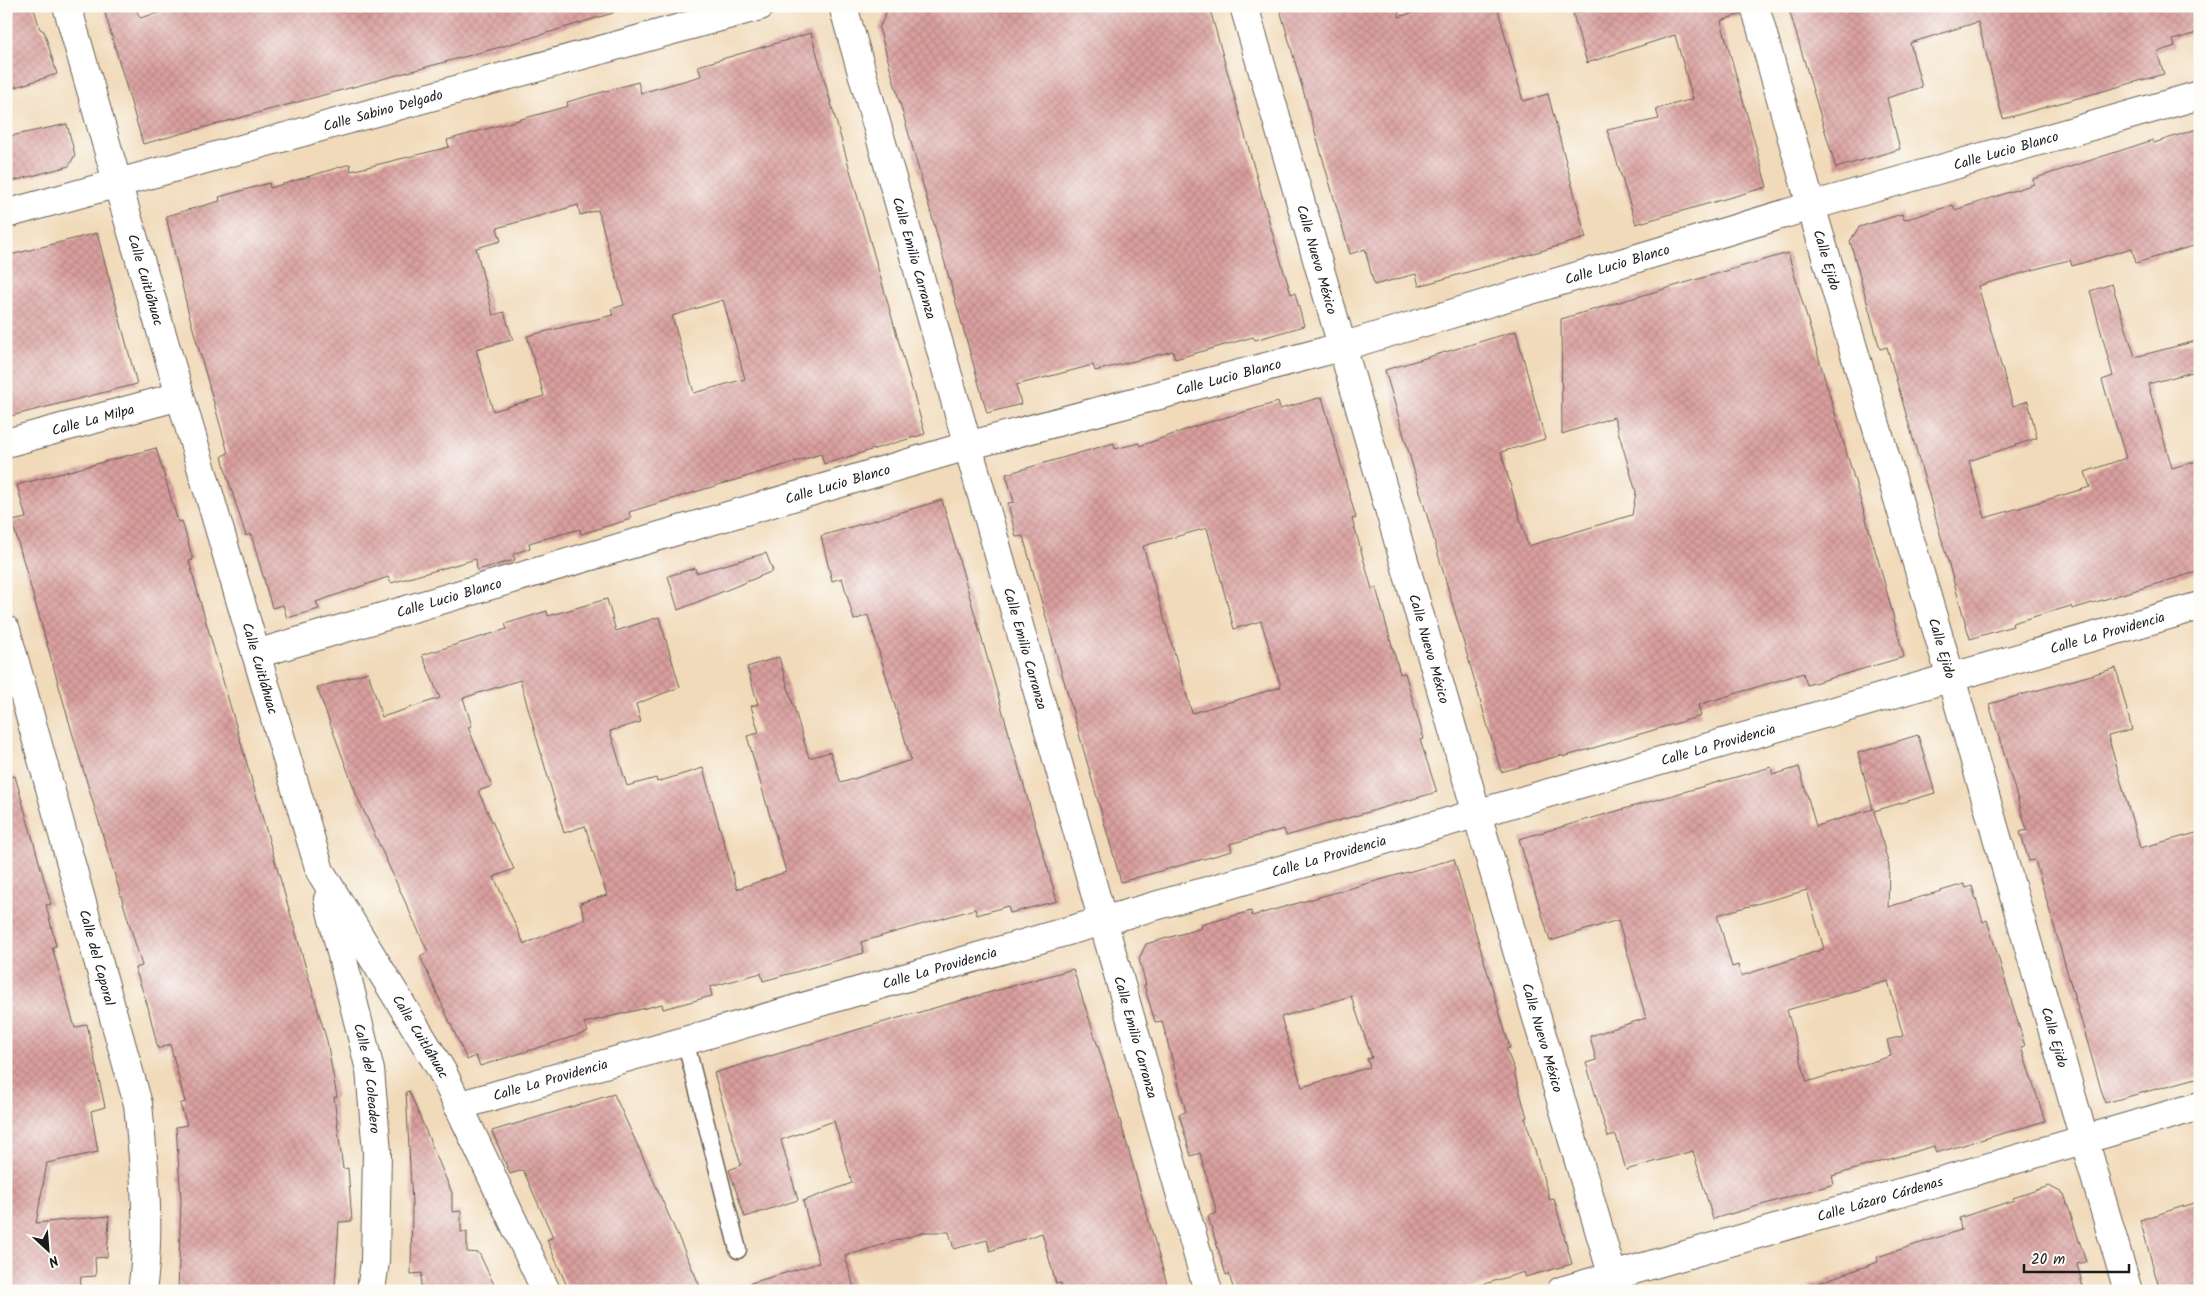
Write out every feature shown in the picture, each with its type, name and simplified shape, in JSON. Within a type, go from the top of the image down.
[{"type":"street","name":"Calle Cuitláhuac","points":[[67,6],[320,871],[442,1071],[546,1291]]},
{"type":"street","name":"Calle Sabino Delgado","points":[[6,214],[118,185],[760,6]]},
{"type":"street","name":"Calle Emilio Carranza","points":[[843,6],[1208,1291]]},
{"type":"street","name":"Calle Nuevo México","points":[[1244,6],[1477,814],[1615,1283]]},
{"type":"street","name":"Calle Ejido","points":[[1755,6],[1811,206],[1951,678],[2128,1291]]},
{"type":"street","name":"Calle Lucio Blanco","points":[[256,654],[967,446],[1342,347],[1811,206],[2200,95]]},
{"type":"street","name":"Calle La Milpa","points":[[6,443],[180,396]]},
{"type":"street","name":"Calle La Providencia","points":[[458,1106],[2200,606]]},
{"type":"street","name":"Calle del Caporal","points":[[6,630],[138,1104],[146,1185],[142,1291]]},
{"type":"street","name":"Calle del Coleadero","points":[[320,871],[370,1070],[377,1152],[375,1260],[371,1291]]},
{"type":"street","name":"Calle Lázaro Cárdenas","points":[[1561,1291],[1615,1283],[2200,1106]]},
{"type":"lane","points":[[685,1040],[738,1250]]},
{"type":"building","points":[[6,6],[33,6],[40,29],[44,31],[57,74],[6,90]]},
{"type":"building","points":[[103,6],[135,6],[140,18],[182,6],[612,6],[613,13],[504,46],[143,144]]},
{"type":"building","points":[[903,6],[1209,6],[1274,239],[1291,294],[1295,293],[1304,326],[1255,340],[1253,337],[1175,359],[1173,351],[1095,371],[1093,365],[1016,385],[1021,404],[987,413],[879,28],[887,11]]},
{"type":"building","points":[[1279,6],[1398,6],[1399,17],[1434,6],[1497,6],[1523,101],[1548,94],[1586,238],[1419,286],[1416,274],[1374,285],[1365,249],[1350,254]]},
{"type":"building","points":[[1599,6],[1740,6],[1741,14],[1721,21],[1767,187],[1636,224],[1607,130],[1659,119],[1656,109],[1693,99],[1675,35],[1587,63],[1573,14]]},
{"type":"building","points":[[1788,6],[2200,6],[2200,32],[2173,40],[2175,46],[2157,52],[2164,74],[2003,119],[1978,22],[1910,43],[1922,87],[1887,98],[1900,149],[1836,168]]},
{"type":"building","points":[[811,33],[925,434],[824,464],[821,454],[629,512],[631,519],[581,534],[580,529],[529,543],[530,548],[513,554],[515,560],[477,570],[476,559],[391,583],[388,577],[316,602],[319,609],[287,618],[283,605],[272,608],[251,534],[246,536],[227,476],[222,456],[228,453],[188,311],[166,216],[220,201],[219,197],[269,183],[270,188],[350,164],[351,171],[449,147],[447,140],[568,106],[567,102],[638,82],[641,93],[701,76],[698,66]],"holes":[[[578,205],[580,215],[598,210],[624,305],[611,309],[613,315],[527,336],[544,396],[493,411],[476,349],[513,340],[504,312],[493,315],[476,248],[501,241],[497,228]],[[723,300],[745,379],[694,393],[672,316]]]},
{"type":"building","points":[[67,124],[75,155],[69,166],[6,183],[6,137]]},
{"type":"building","points":[[2200,128],[2200,244],[2136,263],[2132,248],[2072,266],[2070,260],[2057,263],[1978,286],[2013,406],[2028,401],[2037,438],[1969,461],[1985,518],[2090,487],[2085,472],[2126,458],[2102,380],[2113,376],[2090,291],[2112,284],[2135,357],[2200,340],[2200,370],[2148,384],[2172,468],[2200,460],[2200,571],[2072,609],[2071,606],[2012,623],[2013,626],[1970,639],[1887,347],[1880,349],[1850,241],[1859,227],[1902,214],[1904,220],[1953,205],[1955,210],[2034,184],[2033,179],[2153,140],[2154,143]]},
{"type":"building","points":[[97,233],[137,384],[11,416],[6,402],[6,256]]},
{"type":"building","points":[[1788,253],[1881,570],[1904,657],[1807,685],[1803,673],[1698,705],[1701,716],[1563,757],[1562,755],[1501,772],[1385,370],[1516,331],[1545,439],[1501,452],[1528,546],[1632,515],[1636,492],[1614,417],[1562,434],[1561,319]]},
{"type":"building","points":[[1322,397],[1356,518],[1352,519],[1372,589],[1376,588],[1400,674],[1405,673],[1424,739],[1420,740],[1437,792],[1286,836],[1284,829],[1230,844],[1232,851],[1121,882],[1023,536],[1016,537],[1008,503],[1014,502],[1006,474],[1114,443],[1115,449],[1139,443],[1140,446],[1196,426],[1278,402],[1280,409]],"holes":[[[1207,528],[1234,629],[1261,621],[1281,687],[1192,713],[1143,546]]]},
{"type":"building","points":[[156,448],[178,522],[182,521],[193,560],[189,561],[200,601],[327,1041],[337,1097],[334,1097],[343,1169],[348,1168],[352,1221],[339,1222],[335,1285],[330,1285],[330,1291],[178,1291],[181,1200],[176,1127],[187,1125],[180,1104],[185,1102],[170,1044],[158,1049],[148,1007],[135,968],[142,966],[74,739],[12,521],[26,518],[17,485]]},
{"type":"building","points":[[942,500],[1057,901],[1010,913],[1008,906],[977,915],[975,909],[861,942],[864,953],[763,981],[761,973],[710,987],[712,996],[663,1009],[662,1004],[584,1023],[588,1032],[480,1066],[476,1056],[467,1060],[420,956],[428,952],[357,796],[317,688],[368,672],[382,717],[440,698],[422,655],[507,629],[505,624],[547,611],[548,616],[607,599],[616,631],[659,617],[680,687],[636,704],[641,722],[610,731],[627,786],[656,778],[657,782],[703,768],[737,889],[786,872],[747,736],[759,733],[751,706],[758,704],[747,667],[779,657],[809,758],[830,752],[841,783],[911,760],[868,615],[854,620],[842,578],[832,581],[821,536]],"holes":[[[520,680],[564,833],[585,826],[607,895],[580,903],[585,919],[524,944],[494,877],[514,869],[478,791],[492,786],[468,727],[472,726],[463,698]]]},
{"type":"building","points":[[766,553],[773,571],[678,610],[668,576],[695,568],[696,573]]},
{"type":"building","points":[[2116,668],[2132,730],[2108,736],[2140,848],[2200,832],[2200,1077],[2105,1103],[2035,860],[2029,861],[2020,832],[2027,830],[1989,704]]},
{"type":"building","points":[[1918,735],[1935,793],[1874,811],[1889,866],[1888,907],[1964,884],[1966,888],[1972,886],[1983,922],[1987,920],[2025,1046],[2021,1047],[2045,1121],[1936,1153],[1934,1146],[1832,1176],[1834,1184],[1713,1219],[1693,1151],[1626,1170],[1616,1135],[1608,1137],[1586,1063],[1596,1060],[1590,1036],[1646,1018],[1618,920],[1550,941],[1519,839],[1771,767],[1773,775],[1799,767],[1816,826],[1873,809],[1858,753]],"holes":[[[1807,890],[1824,949],[1741,976],[1738,965],[1732,967],[1717,915]],[[1888,981],[1903,1036],[1887,1040],[1891,1056],[1807,1082],[1787,1010]]]},
{"type":"building","points":[[15,776],[51,904],[46,905],[56,946],[52,947],[75,1028],[87,1024],[105,1107],[91,1111],[98,1152],[47,1163],[36,1223],[109,1216],[107,1257],[95,1258],[96,1276],[81,1277],[80,1291],[6,1291],[6,778]]},
{"type":"building","points":[[1454,859],[1510,1048],[1506,1049],[1515,1071],[1527,1117],[1525,1118],[1550,1200],[1554,1199],[1572,1264],[1525,1277],[1524,1272],[1462,1291],[1234,1291],[1229,1274],[1226,1275],[1208,1216],[1217,1213],[1200,1153],[1191,1156],[1179,1114],[1186,1112],[1162,1021],[1155,1022],[1144,985],[1146,985],[1139,959],[1146,944],[1202,928],[1201,925],[1251,911],[1252,916]],"holes":[[[1351,996],[1372,1058],[1367,1059],[1370,1067],[1302,1087],[1281,1017]]]},
{"type":"building","points":[[1073,969],[1105,1068],[1169,1291],[1062,1291],[1061,1283],[1056,1284],[1042,1233],[990,1251],[987,1240],[954,1249],[949,1232],[925,1232],[845,1256],[855,1291],[752,1291],[751,1283],[819,1263],[803,1201],[852,1183],[834,1121],[781,1140],[798,1200],[745,1217],[729,1170],[741,1165],[714,1073],[863,1028]]},
{"type":"building","points":[[409,1091],[452,1193],[452,1212],[461,1211],[461,1232],[467,1232],[467,1252],[479,1253],[497,1291],[420,1291],[422,1273],[411,1274],[412,1204],[406,1092]]},
{"type":"building","points":[[614,1094],[702,1291],[569,1291],[547,1240],[553,1237],[523,1170],[510,1174],[492,1131]]},
{"type":"building","points":[[2049,1186],[2064,1194],[2086,1262],[2077,1264],[2084,1291],[1810,1291],[1809,1286],[1878,1262],[1877,1257],[1961,1230],[1959,1218]]},
{"type":"building","points":[[2200,1201],[2200,1291],[2160,1291],[2140,1220]]}]
